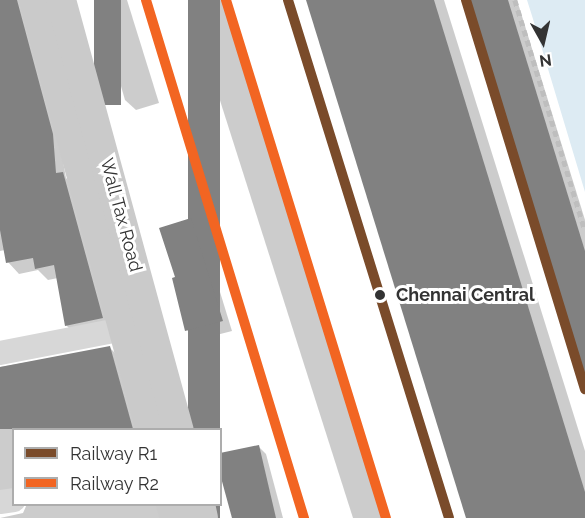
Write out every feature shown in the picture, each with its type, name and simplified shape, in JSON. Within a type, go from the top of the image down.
[{"type":"main road","name":"Wall Tax Road","points":[[34,0],[151,428]]},
{"type":"main road","name":"Wall Tax Road","points":[[62,0],[179,428]]},
{"type":"street","points":[[0,353],[123,329]]},
{"type":"shaded area","points":[[527,0],[585,0],[585,192],[533,19]]},
{"type":"building","points":[[0,0],[17,0],[53,134],[56,173],[63,172],[103,318],[65,326],[54,265],[35,269],[33,258],[6,263],[0,230]]},
{"type":"building","points":[[94,0],[121,0],[121,105],[94,105]]},
{"type":"building","points":[[188,0],[220,0],[220,428],[188,428]]},
{"type":"building","points":[[306,0],[434,0],[585,492],[585,518],[466,518]]},
{"type":"building","points":[[468,0],[508,0],[585,251],[585,375],[581,376]]},
{"type":"building","points":[[191,218],[223,321],[185,331],[172,278],[175,277],[159,228]]},
{"type":"building","points":[[110,346],[133,428],[0,429],[0,367]]},
{"type":"building","points":[[259,445],[276,518],[232,518],[222,481],[222,453]]},
{"type":"building","points":[[188,506],[220,506],[220,518],[188,518]]},
{"type":"railway","points":[[146,0],[304,518]]},
{"type":"railway","points":[[226,0],[386,518]]},
{"type":"railway","points":[[288,0],[449,518]]},
{"type":"railway","points":[[466,0],[585,389]]},
{"type":"railway","points":[[515,0],[585,230]]},
{"type":"rail line","name":"R2","points":[[146,0],[304,518]]},
{"type":"rail line","name":"R2","points":[[226,0],[386,518]]},
{"type":"rail line","name":"R1","points":[[288,0],[449,518]]},
{"type":"rail line","name":"R1","points":[[466,0],[585,389]]},
{"type":"place","name":"Chennai Central","points":[[380,295]]}]
